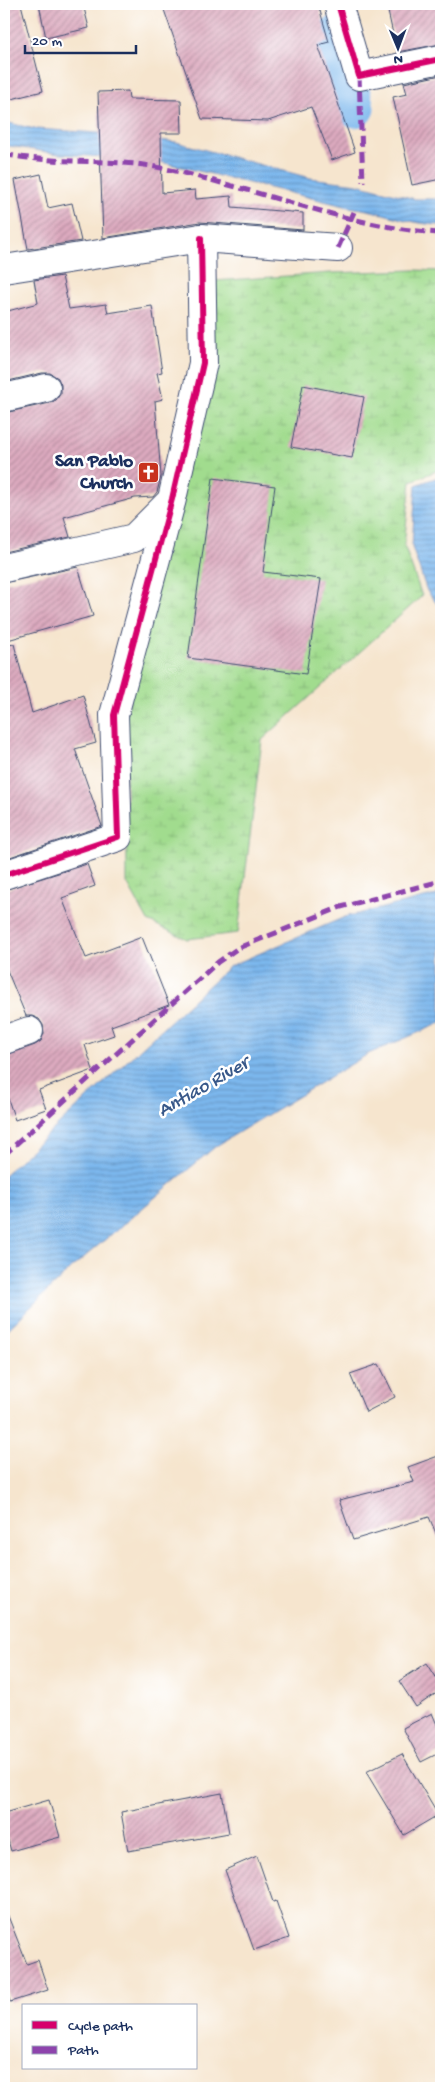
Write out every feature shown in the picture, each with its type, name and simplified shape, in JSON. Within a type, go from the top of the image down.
[{"type":"street","points":[[338,4],[359,76],[441,59]]},
{"type":"street","points":[[4,875],[118,837],[114,715],[172,499],[203,363],[201,238]]},
{"type":"street","points":[[4,269],[201,238],[338,248]]},
{"type":"street","points":[[4,398],[46,388]]},
{"type":"street","points":[[4,568],[134,538],[172,499]]},
{"type":"green space","points":[[441,271],[441,469],[411,481],[404,545],[422,596],[262,740],[238,933],[187,939],[148,921],[127,883],[126,716],[214,281],[331,273]]},
{"type":"water","points":[[4,122],[35,129],[99,133],[176,142],[310,178],[357,184],[415,199],[441,199],[441,225],[418,223],[153,160],[59,154],[4,145]]},
{"type":"water","points":[[441,476],[441,609],[427,591],[412,547],[416,485]]},
{"type":"water","name":"Antiao River","points":[[441,894],[441,1023],[368,1054],[216,1146],[69,1270],[4,1333],[4,1175],[230,966],[345,917]]},
{"type":"building","points":[[4,4],[21,4],[43,91],[4,101]]},
{"type":"building","points":[[39,4],[83,4],[89,28],[46,38]]},
{"type":"building","points":[[162,4],[318,4],[329,42],[318,45],[355,152],[332,160],[311,107],[268,121],[202,119]]},
{"type":"building","points":[[403,4],[441,4],[441,44],[397,52],[387,7]]},
{"type":"building","points":[[441,75],[441,179],[412,185],[393,97],[407,94],[404,83]]},
{"type":"building","points":[[128,91],[129,99],[181,100],[182,133],[161,133],[162,193],[195,190],[196,199],[231,196],[232,207],[303,213],[303,230],[200,222],[103,238],[98,92]]},
{"type":"building","points":[[41,174],[48,208],[72,203],[81,241],[28,249],[15,180]]},
{"type":"building","points":[[62,276],[69,309],[106,304],[108,313],[152,306],[162,372],[157,373],[163,399],[155,401],[161,476],[157,492],[153,497],[135,498],[64,517],[70,537],[4,552],[4,413],[50,403],[56,400],[61,393],[61,385],[58,378],[50,373],[42,373],[4,382],[4,312],[38,303],[34,280]]},
{"type":"building","points":[[303,385],[364,397],[352,458],[291,447]]},
{"type":"building","points":[[213,478],[275,486],[263,572],[321,579],[306,674],[188,658]]},
{"type":"building","points":[[78,567],[93,616],[4,641],[4,583]]},
{"type":"building","points":[[14,644],[32,713],[83,695],[96,743],[75,749],[102,826],[4,859],[4,646]]},
{"type":"building","points":[[87,864],[95,886],[62,898],[86,958],[142,937],[169,1005],[111,1026],[114,1035],[85,1045],[93,1070],[39,1090],[46,1109],[15,1120],[4,1087],[4,1056],[35,1045],[41,1041],[44,1033],[43,1025],[39,1019],[26,1016],[4,963],[4,890]]},
{"type":"building","points":[[379,1364],[395,1397],[366,1412],[350,1374]]},
{"type":"building","points":[[441,1455],[441,1545],[429,1517],[353,1540],[339,1500],[414,1482],[408,1467]]},
{"type":"building","points":[[427,1663],[441,1685],[441,1690],[416,1707],[399,1681]]},
{"type":"building","points":[[432,1713],[441,1734],[441,1752],[421,1762],[403,1728]]},
{"type":"building","points":[[402,1754],[438,1815],[404,1835],[366,1772]]},
{"type":"building","points":[[222,1793],[229,1833],[128,1851],[121,1812]]},
{"type":"building","points":[[49,1800],[60,1837],[11,1851],[4,1826],[4,1813]]},
{"type":"building","points":[[257,1856],[273,1902],[276,1901],[289,1938],[254,1950],[225,1870]]},
{"type":"building","points":[[6,1911],[27,1964],[38,1960],[48,1990],[10,2002],[4,1983],[4,1912]]},
{"type":"waterway","points":[[335,36],[355,108]]},
{"type":"marked path","points":[[359,76],[363,182]]},
{"type":"marked path","points":[[4,154],[39,159],[144,165],[177,171],[361,221],[414,231],[441,233]]},
{"type":"marked path","points":[[338,248],[354,212]]},
{"type":"marked path","points":[[4,1155],[218,962],[238,948],[341,907],[441,881]]},
{"type":"cycle path","points":[[338,4],[359,76],[441,59]]},
{"type":"cycle path","points":[[4,875],[118,837],[114,715],[172,499],[203,363],[201,238]]},
{"type":"place","name":"San Pablo Church","points":[[149,473]]}]
